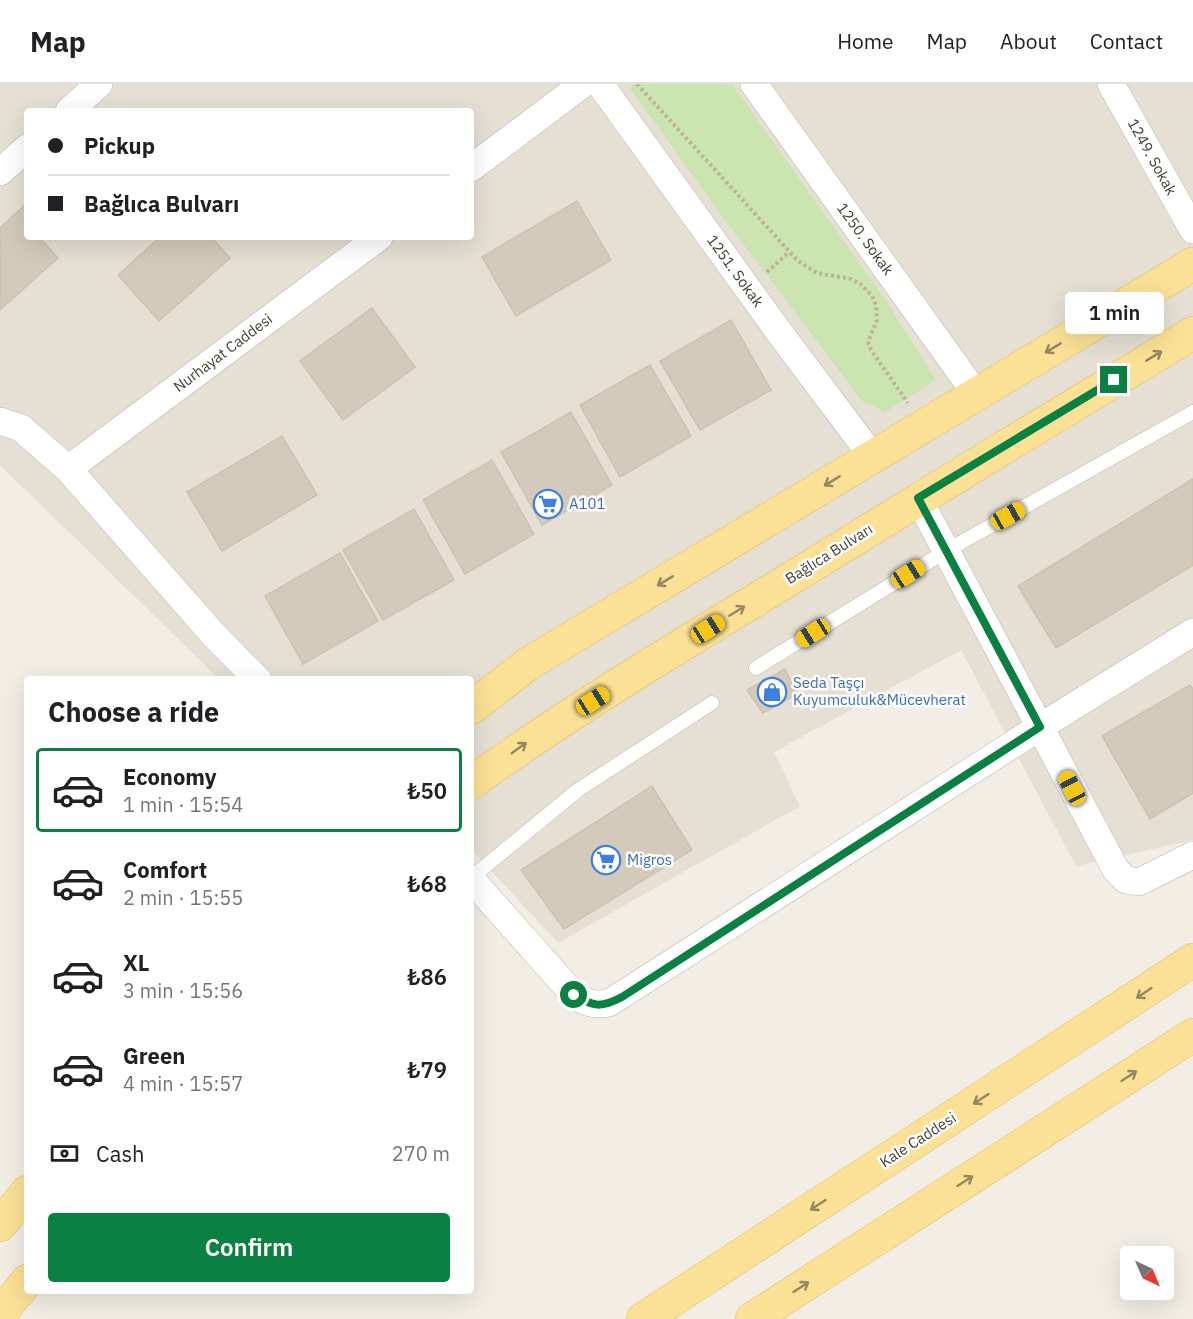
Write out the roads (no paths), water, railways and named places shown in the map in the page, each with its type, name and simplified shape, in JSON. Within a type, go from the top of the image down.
[{"type":"main road","points":[[474,706],[528,664],[1193,264]]},
{"type":"main road","name":"Bağlıca Bulvarı","points":[[474,781],[535,736],[918,498],[1193,333]]},
{"type":"main road","name":"Kale Caddesi","points":[[643,1319],[1193,960]]},
{"type":"main road","points":[[752,1319],[1193,1035]]},
{"type":"main road","points":[[0,1225],[24,1196]]},
{"type":"main road","points":[[0,1314],[24,1285]]},
{"type":"street","points":[[72,108],[99,84]]},
{"type":"street","points":[[474,166],[583,84]]},
{"type":"street","name":"1251. Sokak","points":[[600,84],[778,332],[872,456]]},
{"type":"street","name":"1250. Sokak","points":[[754,84],[976,394]]},
{"type":"street","name":"1249. Sokak","points":[[1111,84],[1193,230]]},
{"type":"street","points":[[0,172],[24,151]]},
{"type":"street","name":"Nurhayat Caddesi","points":[[68,469],[375,240]]},
{"type":"street","points":[[0,421],[21,428],[68,469],[212,633],[254,676]]},
{"type":"street","points":[[918,498],[1116,870],[1125,880],[1139,882],[1193,855]]},
{"type":"street","points":[[474,881],[574,995],[587,1003],[598,1006],[609,1003],[1040,727],[1193,632]]},
{"type":"lane","points":[[756,668],[946,551],[1193,412]]},
{"type":"lane","points":[[474,876],[578,790],[712,703]]},
{"type":"place","name":"A101","points":[[548,504]]},
{"type":"place","name":"Seda Taşçı Kuyumculuk&Mücevherat","points":[[772,692]]},
{"type":"place","name":"Migros","points":[[606,860]]}]
